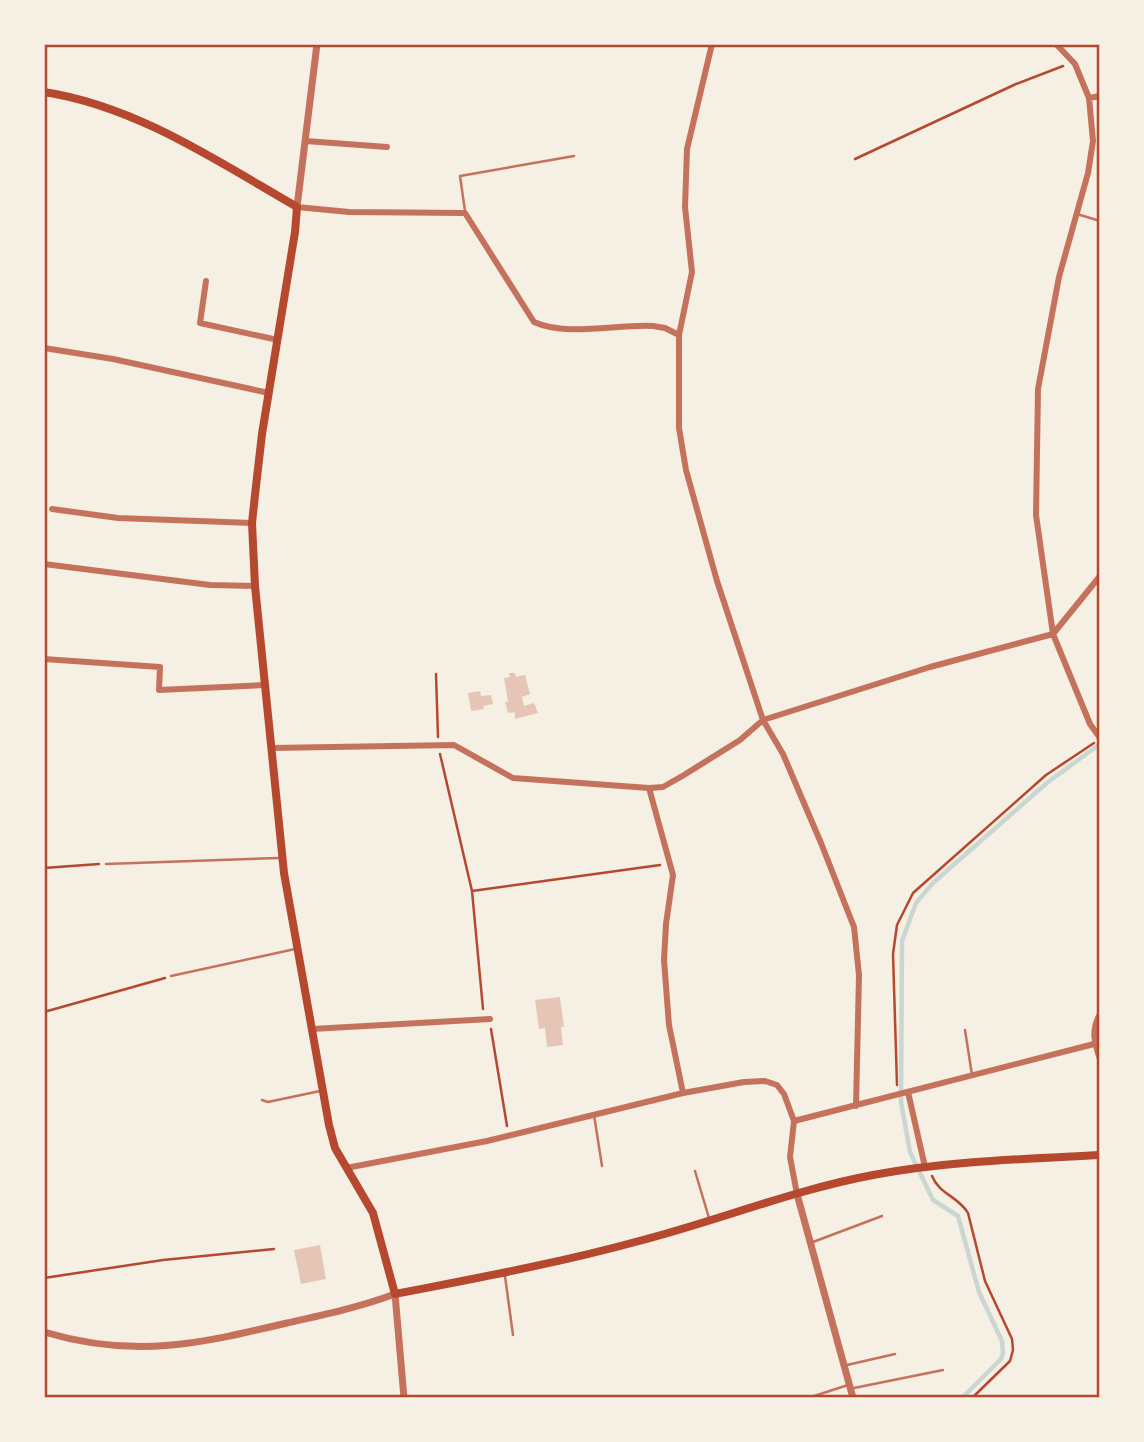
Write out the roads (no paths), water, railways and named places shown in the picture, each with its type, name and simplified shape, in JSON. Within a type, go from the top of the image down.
[{"type":"main road","points":[[44,92],[69,97],[155,128],[296,207],[295,232],[269,393],[252,523],[255,586],[282,858],[323,1090],[335,1148],[373,1213],[395,1294],[504,1273],[639,1241],[871,1175],[927,1167],[1100,1155]]},
{"type":"street","points":[[317,44],[296,207],[349,212],[465,213],[534,322],[546,328],[573,329],[653,326],[679,335]]},
{"type":"street","points":[[712,44],[687,149],[685,207],[692,272],[679,335],[679,428],[686,470],[717,582],[763,720],[783,754],[854,928],[859,975],[856,1106]]},
{"type":"street","points":[[1056,44],[1075,64],[1090,98],[1093,141],[1088,173],[1059,277],[1038,389],[1037,515],[1053,634],[1090,724],[1100,738]]},
{"type":"street","points":[[1090,98],[1100,96]]},
{"type":"street","points":[[306,141],[387,147]]},
{"type":"street","points":[[206,281],[200,323],[278,340]]},
{"type":"street","points":[[44,348],[113,359],[269,393]]},
{"type":"street","points":[[52,509],[118,518],[252,523]]},
{"type":"street","points":[[44,565],[210,585],[255,586]]},
{"type":"street","points":[[271,748],[438,743],[454,745],[513,778],[663,787],[740,740],[763,720],[930,667],[1053,634],[1100,576]]},
{"type":"street","points":[[44,659],[160,667],[159,690],[265,685]]},
{"type":"street","points":[[649,788],[673,875],[664,938],[664,960],[669,1025],[683,1093]]},
{"type":"street","points":[[1100,1014],[1093,1026],[1094,1044],[1100,1059]]},
{"type":"street","points":[[312,1029],[487,1019]]},
{"type":"street","points":[[794,1121],[1094,1044]]},
{"type":"street","points":[[346,1168],[509,1136],[683,1093],[744,1082],[765,1081],[777,1085],[785,1094],[794,1121],[790,1157],[797,1194],[853,1398]]},
{"type":"street","points":[[908,1092],[927,1167]]},
{"type":"street","points":[[44,1332],[84,1343],[156,1348],[218,1339],[370,1304],[395,1294],[404,1398]]},
{"type":"lane","points":[[465,213],[460,176],[574,156]]},
{"type":"lane","points":[[1077,215],[1100,221]]},
{"type":"lane","points":[[106,864],[282,858]]},
{"type":"lane","points":[[171,976],[297,949]]},
{"type":"lane","points":[[964,1030],[972,1076]]},
{"type":"lane","points":[[262,1100],[268,1102],[323,1090]]},
{"type":"lane","points":[[594,1115],[602,1166]]},
{"type":"lane","points":[[695,1171],[710,1220]]},
{"type":"lane","points":[[810,1243],[882,1216]]},
{"type":"lane","points":[[504,1273],[513,1335]]},
{"type":"lane","points":[[844,1366],[895,1353]]},
{"type":"lane","points":[[808,1398],[850,1387],[943,1370]]},
{"type":"waterway","points":[[962,1398],[1001,1359],[1002,1341],[979,1292],[958,1216],[933,1200],[910,1152],[901,1102],[902,941],[916,903],[933,883],[1048,782],[1100,744]]}]
